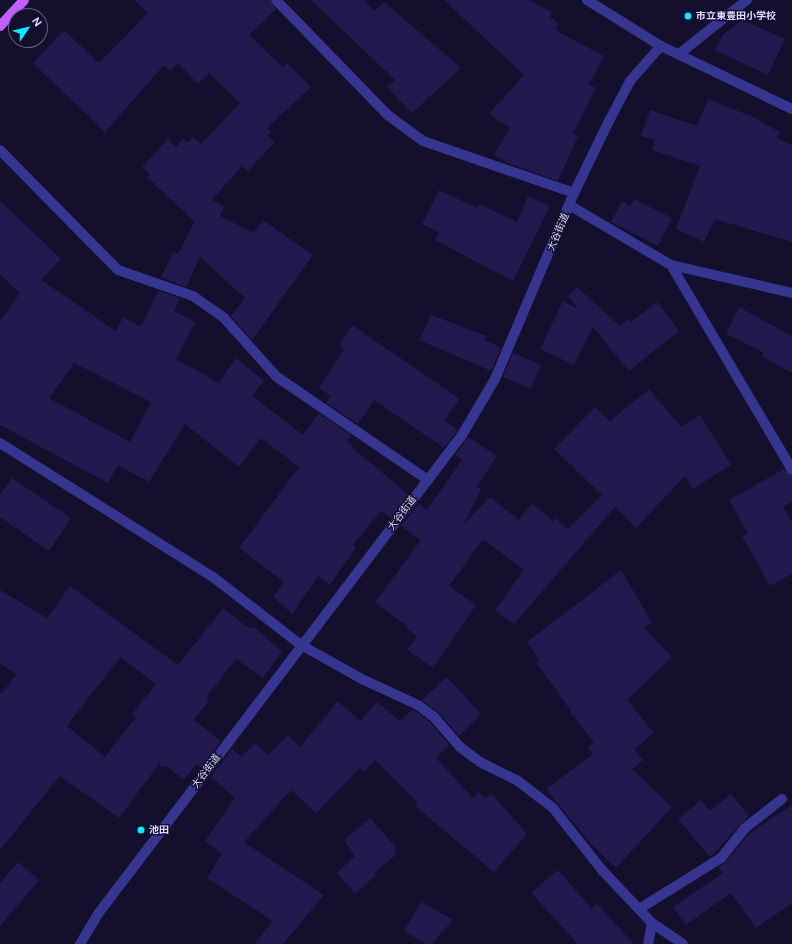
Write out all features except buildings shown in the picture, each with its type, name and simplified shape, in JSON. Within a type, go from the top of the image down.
[{"type":"main road","points":[[0,26],[24,0]]},
{"type":"street","points":[[276,0],[389,116],[423,141],[574,194]]},
{"type":"street","points":[[587,0],[661,46],[792,109]]},
{"type":"street","points":[[679,54],[747,0]]},
{"type":"street","name":"大谷街道","points":[[80,944],[98,914],[462,435],[495,379],[569,205],[630,81],[661,46]]},
{"type":"street","points":[[0,150],[118,270],[193,296],[224,318],[277,377],[428,480]]},
{"type":"street","points":[[569,205],[670,265],[792,293]]},
{"type":"street","points":[[670,265],[792,470]]},
{"type":"street","points":[[0,443],[213,577],[301,645],[364,680],[418,705],[434,717],[460,747],[480,762],[518,781],[553,808],[602,870],[638,909],[652,923],[683,944]]},
{"type":"street","points":[[638,909],[720,858],[745,828],[782,799]]},
{"type":"street","points":[[648,944],[652,923]]},
{"type":"place","name":"市立東豊田小学校","points":[[688,16]]},
{"type":"place","name":"池田","points":[[141,830]]}]
